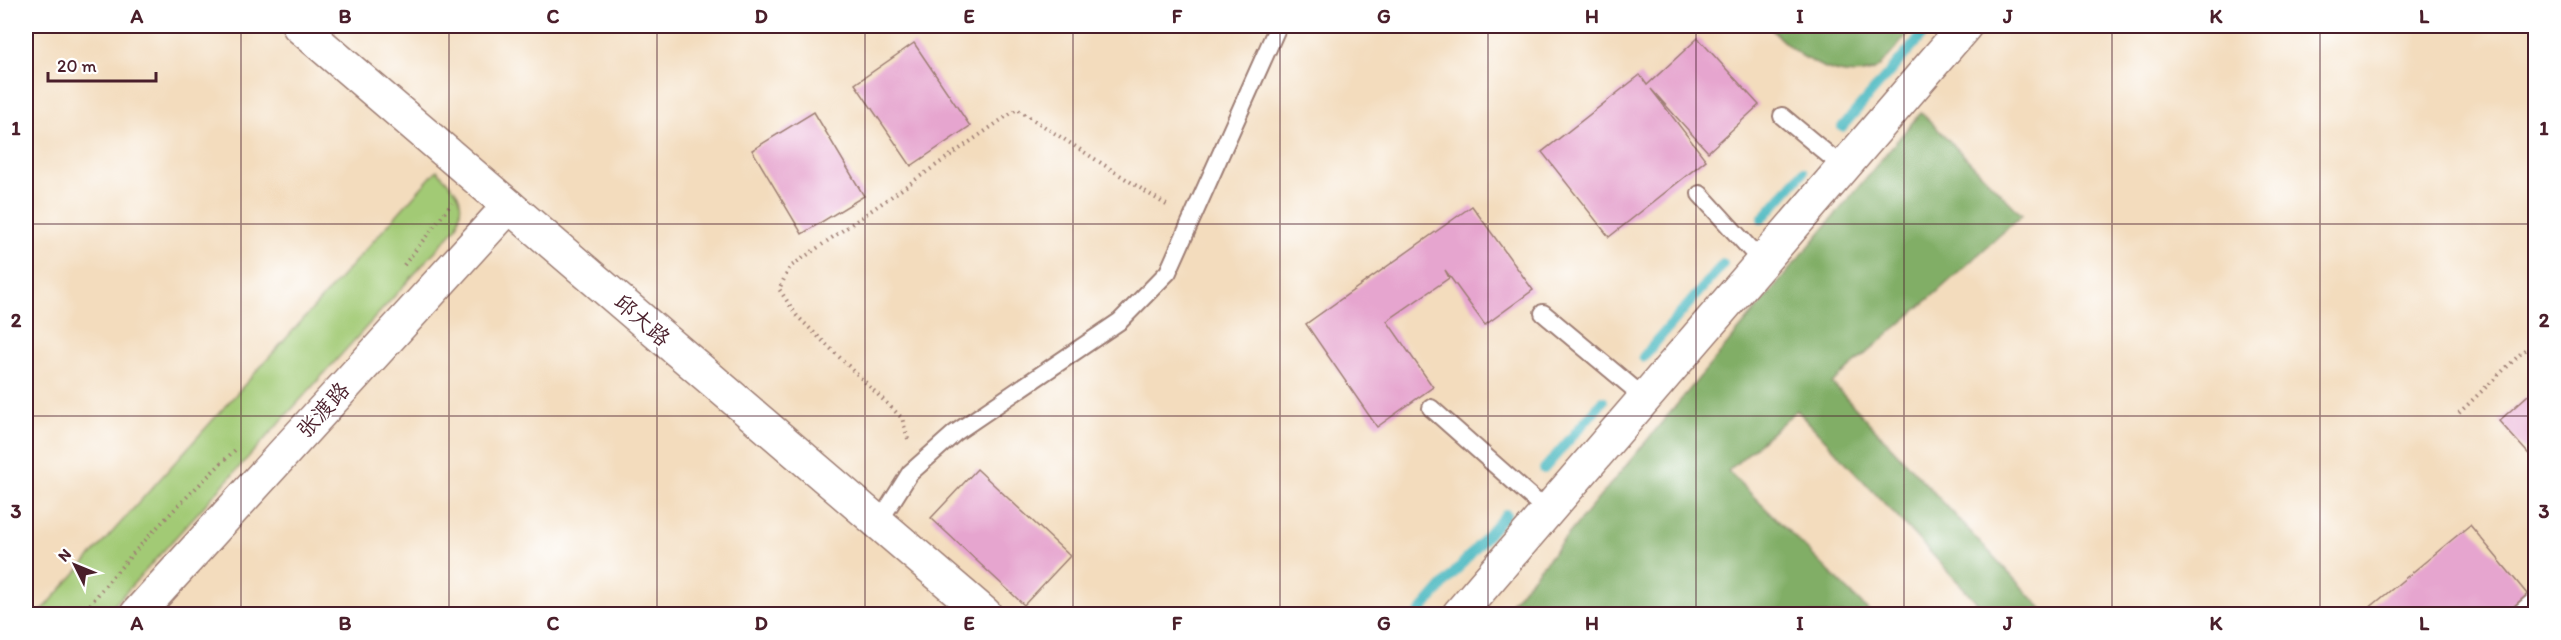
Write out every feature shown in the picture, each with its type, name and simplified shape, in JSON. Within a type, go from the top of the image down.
[{"type":"street","name":"邱大路","points":[[299,26],[985,615]]},
{"type":"street","points":[[1459,615],[1965,26]]},
{"type":"street","name":"张渡路","points":[[137,615],[508,206]]},
{"type":"lane","points":[[879,522],[910,473],[955,433],[1120,321],[1168,272],[1278,26]]},
{"type":"lane","points":[[1782,116],[1843,167]]},
{"type":"lane","points":[[1701,194],[1762,262]]},
{"type":"lane","points":[[1543,313],[1645,398]]},
{"type":"lane","points":[[1431,408],[1547,512]]},
{"type":"lane","points":[[2519,615],[2535,599]]},
{"type":"path","points":[[910,473],[910,444],[902,418],[797,316],[779,289],[790,267],[1017,109],[1190,220]]},
{"type":"path","points":[[403,267],[473,176]]},
{"type":"path","points":[[2459,413],[2535,339]]},
{"type":"path","points":[[83,615],[100,592],[189,494],[240,445]]},
{"type":"green space","points":[[1769,26],[1914,26],[1889,57],[1874,70],[1845,73],[1830,70],[1802,56],[1778,37]]},
{"type":"green space","points":[[1921,112],[2022,215],[1832,383],[2047,614],[1988,614],[1797,410],[1728,471],[1872,614],[1502,614]]},
{"type":"green space","points":[[437,170],[458,195],[461,208],[457,227],[106,614],[39,614]]},
{"type":"building","points":[[1698,38],[1759,105],[1708,152],[1651,89],[1706,160],[1609,237],[1542,152],[1640,75],[1647,85]]},
{"type":"building","points":[[914,43],[970,126],[911,166],[855,84]]},
{"type":"building","points":[[814,112],[864,196],[802,234],[752,150]]},
{"type":"building","points":[[1472,206],[1533,290],[1485,325],[1445,270],[1449,278],[1387,321],[1433,387],[1377,427],[1306,324]]},
{"type":"building","points":[[2536,388],[2536,462],[2499,421]]},
{"type":"building","points":[[977,469],[1070,556],[1024,605],[931,518]]},
{"type":"building","points":[[2470,525],[2532,600],[2514,614],[2362,614]]},
{"type":"waterway","points":[[1842,127],[1930,26]]},
{"type":"waterway","points":[[1762,219],[1803,172]]},
{"type":"waterway","points":[[1643,357],[1723,264]]},
{"type":"waterway","points":[[1544,469],[1603,401]]},
{"type":"waterway","points":[[1418,614],[1506,514]]}]
